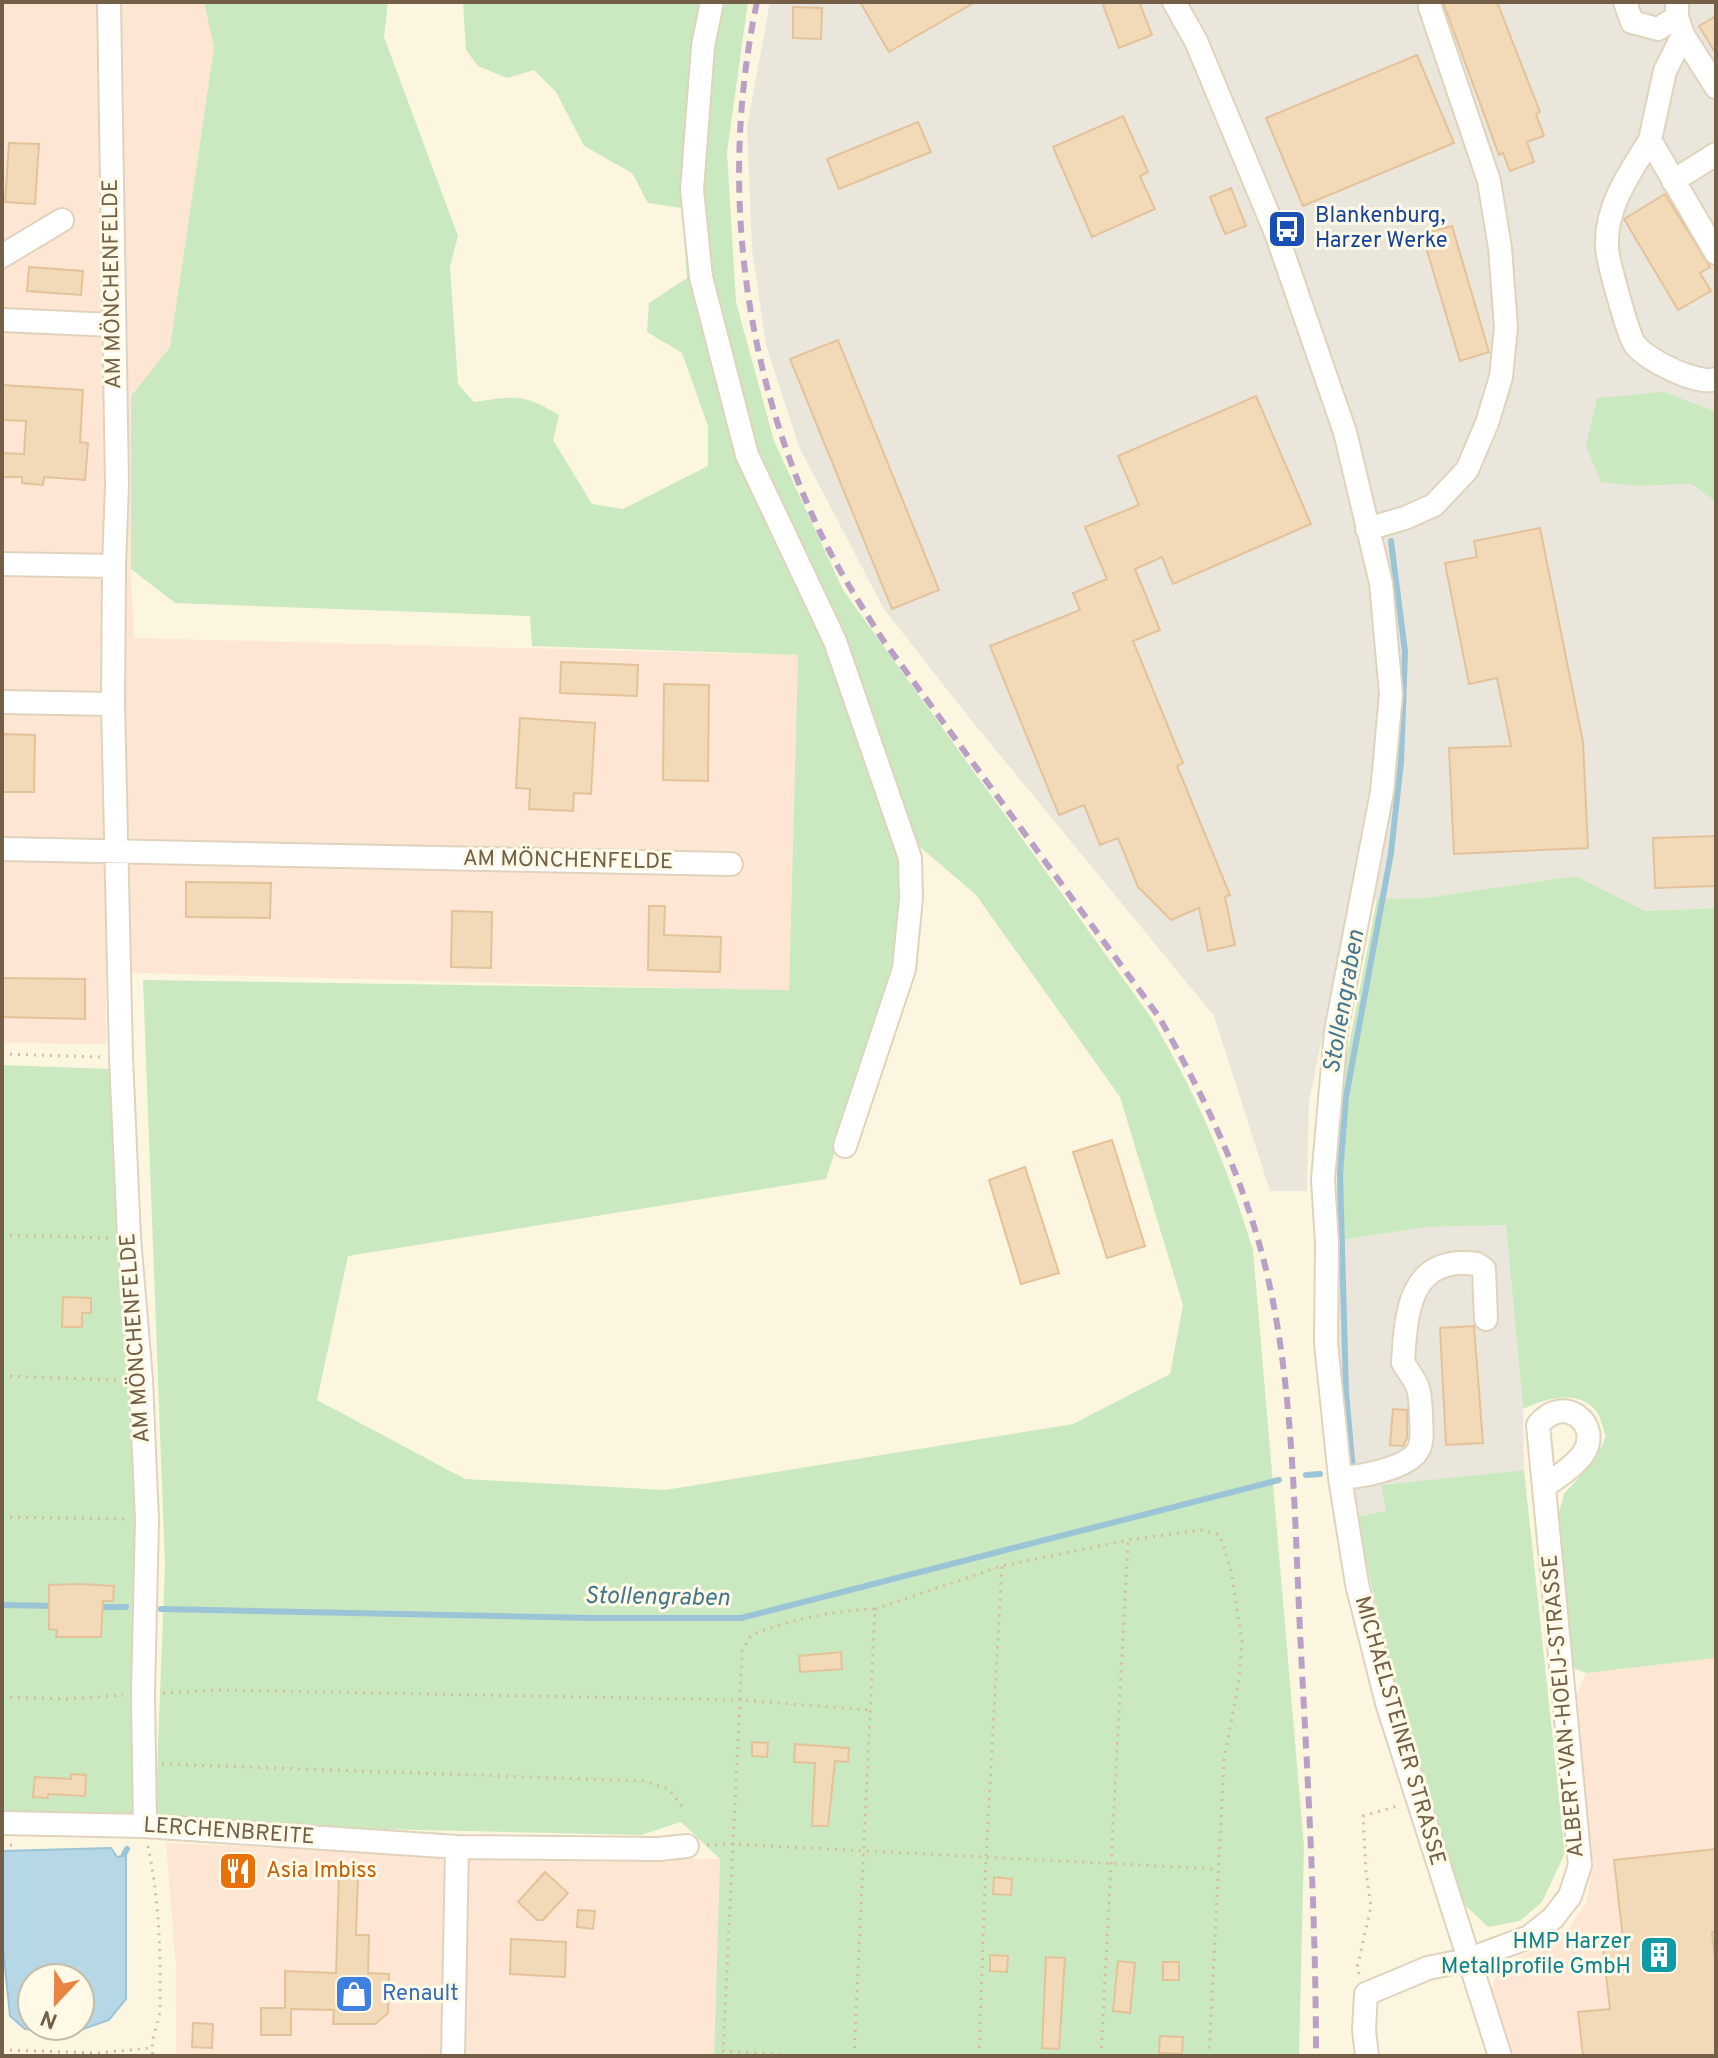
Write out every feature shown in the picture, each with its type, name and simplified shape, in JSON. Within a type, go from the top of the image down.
[{"type":"street","name":"AM MÖNCHENFELDE","points":[[109,2],[117,484],[113,704],[121,1057],[147,1520],[143,1694],[145,1826]]},
{"type":"street","points":[[712,2],[703,46],[692,190],[701,277],[747,455],[835,641],[910,858],[911,898],[904,969],[845,1146]]},
{"type":"street","name":"MICHAELSTEINER STRASSE","points":[[1174,2],[1196,41],[1276,233],[1345,432],[1381,583],[1391,694],[1382,792],[1336,1031],[1323,1179],[1327,1243],[1326,1343],[1340,1478],[1357,1584],[1387,1703],[1500,2056]]},
{"type":"street","points":[[1625,2],[1632,22],[1658,29],[1679,18]]},
{"type":"street","points":[[1367,529],[1405,518],[1434,505],[1467,470],[1487,423],[1501,377],[1506,327],[1500,248],[1489,181],[1430,7]]},
{"type":"street","points":[[1679,18],[1716,87]]},
{"type":"street","points":[[1679,18],[1650,140],[1615,197],[1607,249],[1635,345],[1673,371],[1709,382],[1716,379]]},
{"type":"street","points":[[1650,140],[1716,253]]},
{"type":"street","points":[[1673,181],[1716,154]]},
{"type":"street","points":[[2,256],[62,220]]},
{"type":"street","points":[[2,320],[113,325]]},
{"type":"street","points":[[2,564],[114,566]]},
{"type":"street","points":[[2,702],[113,704]]},
{"type":"street","name":"AM MÖNCHENFELDE","points":[[2,849],[731,864]]},
{"type":"street","points":[[1340,1478],[1374,1473],[1401,1464],[1416,1454],[1422,1440],[1420,1387],[1403,1363],[1404,1342],[1413,1291],[1427,1275],[1443,1265],[1477,1264],[1484,1269],[1486,1319]]},
{"type":"street","name":"ALBERT-VAN-HOEIJ-STRASSE","points":[[1366,1994],[1428,1968],[1467,1960],[1529,1937],[1553,1918],[1570,1896],[1580,1865],[1544,1487]]},
{"type":"street","name":"LERCHENBREITE","points":[[2,1823],[145,1826],[457,1847],[659,1849],[687,1846]]},
{"type":"street","points":[[453,2056],[457,1847]]},
{"type":"street","points":[[1366,1994],[1364,2030],[1367,2056]]},
{"type":"path","points":[[2,1054],[121,1057]]},
{"type":"path","points":[[2,1235],[129,1238]]},
{"type":"path","points":[[2,1376],[141,1380]]},
{"type":"path","points":[[2,1517],[147,1520]]},
{"type":"path","points":[[807,2056],[723,2051],[742,1651],[751,1635],[781,1623],[833,1611],[875,1609],[1002,1566],[1128,1540],[1202,1530],[1220,1535],[1231,1570],[1242,1642],[1239,1679],[1224,1760],[1209,2056]]},
{"type":"path","points":[[1101,2056],[1128,1540]]},
{"type":"path","points":[[979,2056],[1002,1566]]},
{"type":"path","points":[[854,2056],[875,1609]]},
{"type":"path","points":[[2,1697],[67,1699],[219,1690],[740,1700],[870,1710]]},
{"type":"path","points":[[143,1763],[643,1781],[669,1789],[683,1808]]},
{"type":"path","points":[[1366,1994],[1357,1968],[1371,1907],[1363,1816],[1417,1801]]},
{"type":"path","points":[[145,1826],[154,1874],[159,1956],[160,2012],[151,2048],[153,2056]]},
{"type":"path","points":[[687,1846],[731,1844],[1217,1869]]},
{"type":"path","points":[[2,2050],[97,2053],[151,2048]]},
{"type":"shaded area","points":[[2,2],[204,2],[214,47],[170,347],[131,396],[134,638],[798,655],[789,991],[106,972],[106,1044],[2,1043]]},
{"type":"shaded area","points":[[770,2],[1716,2],[1716,412],[1665,392],[1635,486],[1691,484],[1716,502],[1716,908],[1645,911],[1576,876],[1425,898],[1350,900],[1309,1102],[1307,1191],[1270,1191],[1214,1016],[884,609],[799,447],[766,345],[752,250],[747,127]]},
{"type":"shaded area","points":[[1506,1225],[1523,1409],[1524,1470],[1381,1485],[1387,1511],[1356,1517],[1340,1359],[1336,1241],[1426,1227]]},
{"type":"shaded area","points":[[1716,1658],[1716,2056],[1513,2056],[1491,1991],[1496,1975],[1505,1964],[1565,1933],[1586,1904],[1591,1874],[1573,1703],[1586,1673]]},
{"type":"shaded area","points":[[166,1843],[546,1858],[720,1859],[714,2056],[176,2056],[176,1968]]},
{"type":"green space","points":[[204,2],[388,2],[384,37],[458,236],[450,266],[458,384],[474,402],[518,398],[559,415],[553,440],[592,504],[623,509],[708,466],[708,426],[682,353],[647,332],[649,303],[687,278],[682,208],[648,203],[632,173],[584,146],[556,92],[534,70],[507,78],[478,66],[466,50],[463,2],[748,2],[727,152],[736,302],[774,441],[843,590],[1150,1016],[1209,1130],[1253,1250],[1304,1847],[1299,2056],[714,2056],[720,1859],[681,1822],[641,1835],[155,1824],[165,1565],[143,980],[789,990],[798,655],[532,646],[530,616],[175,603],[131,569],[131,396],[170,347],[214,47]],"holes":[[[906,835],[976,895],[1120,1097],[1183,1305],[1170,1374],[1073,1424],[665,1490],[465,1479],[317,1400],[348,1256],[826,1179],[895,965]]]},
{"type":"green space","points":[[1665,392],[1716,412],[1716,502],[1691,484],[1635,486],[1601,482],[1586,446],[1597,398]]},
{"type":"green space","points":[[1576,876],[1645,911],[1716,908],[1716,1658],[1586,1673],[1569,1666],[1556,1523],[1564,1494],[1594,1461],[1606,1437],[1597,1412],[1581,1400],[1551,1399],[1523,1409],[1506,1225],[1426,1227],[1336,1241],[1338,1102],[1377,899],[1425,898]]},
{"type":"green space","points":[[2,1065],[111,1069],[135,1422],[137,1823],[2,1817]]},
{"type":"green space","points":[[1524,1470],[1565,1853],[1542,1902],[1520,1921],[1488,1927],[1461,1901],[1429,1810],[1389,1663],[1356,1517],[1386,1511],[1381,1485]]},
{"type":"water","points":[[111,1848],[117,1857],[126,1855],[126,1999],[109,2020],[96,2025],[96,1962],[16,1962],[16,2021],[10,2016],[2,1938],[2,1851]]},
{"type":"building","points":[[860,2],[975,2],[889,52]]},
{"type":"building","points":[[1110,2],[1139,2],[1152,35],[1119,48],[1103,5]]},
{"type":"building","points":[[1443,2],[1497,2],[1540,112],[1536,114],[1544,136],[1527,142],[1534,162],[1510,171],[1503,153],[1499,155]]},
{"type":"building","points":[[793,7],[822,8],[821,39],[793,38]]},
{"type":"building","points":[[1716,16],[1716,54],[1699,26]]},
{"type":"building","points":[[1417,55],[1454,143],[1303,206],[1266,118]]},
{"type":"building","points":[[1123,116],[1148,172],[1140,176],[1155,209],[1092,237],[1053,147]]},
{"type":"building","points":[[918,122],[931,152],[839,189],[827,159]]},
{"type":"building","points":[[9,143],[39,144],[35,204],[5,202]]},
{"type":"building","points":[[1231,188],[1246,226],[1225,234],[1210,197]]},
{"type":"building","points":[[1665,194],[1710,267],[1700,273],[1711,291],[1678,310],[1624,219]]},
{"type":"building","points":[[1452,226],[1489,352],[1460,361],[1422,234]]},
{"type":"building","points":[[29,267],[83,271],[81,295],[27,291]]},
{"type":"building","points":[[838,340],[939,590],[892,609],[790,359]]},
{"type":"building","points":[[2,385],[83,390],[80,442],[88,443],[85,480],[44,477],[43,485],[22,483],[22,477],[2,477],[2,453],[24,454],[26,421],[2,420]]},
{"type":"building","points":[[1256,396],[1311,524],[1173,584],[1162,557],[1135,569],[1160,630],[1133,641],[1183,763],[1177,766],[1230,895],[1225,897],[1235,945],[1208,951],[1199,908],[1171,920],[1138,887],[1118,838],[1100,845],[1084,805],[1059,815],[990,646],[1080,610],[1073,593],[1107,579],[1085,527],[1139,505],[1118,456]]},
{"type":"building","points":[[1540,528],[1583,742],[1588,848],[1454,854],[1449,748],[1511,746],[1497,678],[1469,684],[1445,563],[1477,557],[1474,541]]},
{"type":"building","points":[[561,662],[638,665],[637,696],[560,693]]},
{"type":"building","points":[[664,684],[709,685],[708,781],[663,780]]},
{"type":"building","points":[[520,718],[595,723],[591,794],[574,793],[573,811],[529,809],[530,789],[516,788]]},
{"type":"building","points":[[2,734],[35,735],[34,792],[2,792]]},
{"type":"building","points":[[1716,836],[1716,886],[1655,888],[1653,838]]},
{"type":"building","points":[[186,882],[271,883],[270,918],[186,917]]},
{"type":"building","points":[[649,906],[665,906],[664,935],[721,937],[720,972],[648,970]]},
{"type":"building","points":[[452,911],[492,912],[491,968],[451,967]]},
{"type":"building","points":[[2,978],[85,979],[85,1019],[2,1017]]},
{"type":"building","points":[[1112,1140],[1145,1246],[1107,1258],[1073,1152]]},
{"type":"building","points":[[1025,1167],[1059,1273],[1021,1284],[989,1180]]},
{"type":"building","points":[[63,1297],[91,1298],[91,1313],[82,1313],[82,1327],[62,1327]]},
{"type":"building","points":[[1474,1326],[1483,1443],[1446,1445],[1440,1328]]},
{"type":"building","points":[[1393,1409],[1407,1410],[1407,1438],[1403,1446],[1390,1445]]},
{"type":"building","points":[[49,1585],[114,1586],[113,1601],[103,1601],[101,1637],[56,1637],[57,1630],[49,1629]]},
{"type":"building","points":[[841,1652],[842,1669],[800,1672],[799,1656]]},
{"type":"building","points":[[752,1742],[768,1743],[767,1757],[752,1756]]},
{"type":"building","points":[[795,1744],[849,1748],[848,1762],[835,1761],[828,1826],[812,1826],[815,1763],[794,1762]]},
{"type":"building","points":[[71,1774],[86,1775],[85,1796],[48,1794],[48,1798],[33,1797],[35,1777],[71,1779]]},
{"type":"building","name":"HMP Harzer Metallprofile GmbH","points":[[1716,1849],[1716,1932],[1712,1932],[1716,1970],[1716,2056],[1583,2056],[1578,2012],[1610,2009],[1602,1941],[1623,1939],[1614,1860]]},
{"type":"building","points":[[545,1872],[568,1893],[543,1920],[537,1920],[518,1902]]},
{"type":"building","points":[[339,1876],[358,1876],[356,1935],[369,1935],[368,1973],[389,1974],[388,2013],[375,2024],[333,2024],[334,2010],[291,2009],[291,2035],[261,2035],[261,2008],[285,2008],[285,1971],[336,1973]]},
{"type":"building","points":[[994,1877],[1012,1879],[1011,1895],[993,1894]]},
{"type":"building","points":[[578,1910],[595,1911],[593,1929],[577,1927]]},
{"type":"building","points":[[511,1939],[566,1942],[565,1977],[510,1974]]},
{"type":"building","points":[[990,1955],[1008,1956],[1007,1972],[990,1971]]},
{"type":"building","points":[[1046,1957],[1065,1958],[1059,2049],[1042,2048]]},
{"type":"building","points":[[1118,1961],[1135,1963],[1130,2013],[1113,2011]]},
{"type":"building","points":[[1163,1962],[1179,1962],[1179,1980],[1163,1980]]},
{"type":"building","points":[[193,2023],[213,2024],[212,2048],[192,2047]]},
{"type":"building","points":[[1160,2036],[1183,2037],[1182,2054],[1159,2053]]},
{"type":"waterway","name":"Stollengraben","points":[[1353,1471],[1346,1392],[1340,1174],[1346,1097],[1391,853],[1401,762],[1405,652],[1391,541]]},
{"type":"waterway","name":"Stollengraben","points":[[1306,1475],[1320,1474]]},
{"type":"waterway","name":"Stollengraben","points":[[161,1609],[741,1618],[1279,1480]]},
{"type":"waterway","name":"Stollengraben","points":[[2,1605],[55,1606]]},
{"type":"waterway","name":"Stollengraben","points":[[98,1607],[126,1607]]},
{"type":"waterway","points":[[124,1854],[127,1849]]},
{"type":"railway","points":[[757,2],[746,68],[740,133],[744,265],[754,330],[769,394],[789,457],[814,519],[829,551],[883,640],[1159,1017],[1216,1127],[1259,1243],[1280,1341],[1291,1445],[1311,1854],[1316,2056]]},
{"type":"place","name":"Blankenburg, Harzer Werke","points":[[1287,229]]},
{"type":"place","name":"Asia Imbiss","points":[[238,1871]]},
{"type":"place","name":"HMP Harzer Metallprofile GmbH","points":[[1659,1955]]},
{"type":"place","name":"Renault","points":[[354,1994]]}]
